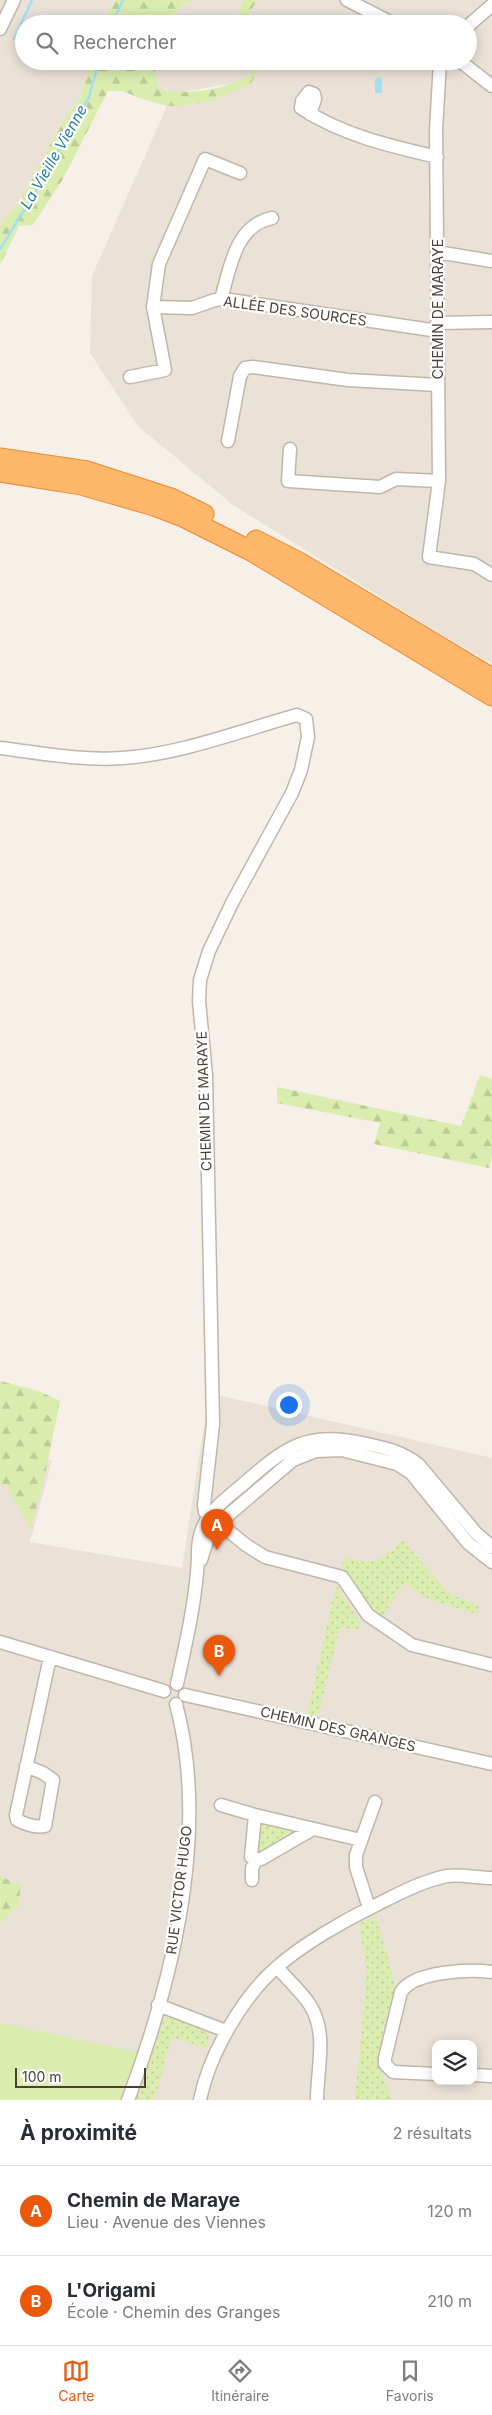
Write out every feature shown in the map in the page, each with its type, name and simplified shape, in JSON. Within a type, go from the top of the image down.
[{"type":"highway","points":[[0,458],[87,471],[170,498],[299,562],[492,678]]},
{"type":"highway","points":[[0,472],[82,485],[154,506],[185,518],[251,551],[492,696]]},
{"type":"street","points":[[347,0],[376,15]]},
{"type":"street","points":[[0,29],[12,1]]},
{"type":"street","points":[[477,18],[492,5]]},
{"type":"street","name":"CHEMIN DE MARAYE","points":[[440,70],[436,157],[440,481],[429,557],[474,564],[492,575]]},
{"type":"street","points":[[472,70],[492,86]]},
{"type":"street","points":[[310,114],[341,130],[436,157]]},
{"type":"street","points":[[130,377],[165,370],[153,307],[160,264],[206,160],[240,173]]},
{"type":"street","points":[[220,299],[241,239],[247,229],[272,218]]},
{"type":"street","points":[[437,252],[492,261]]},
{"type":"street","name":"ALLÉE DES SOURCES","points":[[153,307],[192,308],[220,299],[437,327],[492,322]]},
{"type":"street","points":[[228,441],[240,376],[245,368],[253,367],[348,380],[438,385]]},
{"type":"street","points":[[290,449],[288,481],[380,487],[396,479],[440,481]]},
{"type":"street","name":"CHEMIN DE MARAYE","points":[[0,748],[80,757],[122,758],[197,744],[296,715],[306,719],[308,737],[301,770],[289,800],[233,901],[209,951],[200,980],[199,1001],[206,1075],[212,1424],[204,1505],[206,1512],[214,1519]]},
{"type":"street","points":[[178,1684],[197,1571],[220,1504],[287,1449],[316,1439],[336,1438],[383,1447],[409,1457],[419,1465],[476,1533],[492,1546]]},
{"type":"street","points":[[214,1519],[293,1460],[316,1451],[342,1450],[397,1464],[412,1474],[468,1543],[492,1562]]},
{"type":"street","points":[[214,1519],[265,1557],[342,1577],[368,1615],[412,1645],[492,1665]]},
{"type":"street","points":[[0,1642],[164,1692]]},
{"type":"street","points":[[26,1766],[43,1773],[53,1780],[46,1826],[40,1827],[16,1820],[26,1766],[50,1657]]},
{"type":"street","points":[[178,1684],[183,1688],[181,1700],[168,1703],[164,1692],[169,1685],[178,1684]]},
{"type":"street","name":"CHEMIN DES GRANGES","points":[[181,1700],[492,1764]]},
{"type":"street","name":"RUE VICTOR HUGO","points":[[128,2100],[169,1966],[178,1922],[188,1836],[190,1792],[181,1700]]},
{"type":"street","points":[[370,1908],[356,1867],[356,1855],[375,1802]]},
{"type":"street","points":[[221,1805],[361,1840]]},
{"type":"street","points":[[255,1815],[251,1857],[256,1860],[262,1859],[287,1846],[313,1829]]},
{"type":"street","points":[[252,1880],[252,1868],[256,1860]]},
{"type":"street","points":[[200,2100],[210,2064],[226,2031],[259,1986],[276,1967],[325,1934],[408,1889],[448,1876],[492,1878]]},
{"type":"street","points":[[276,1967],[309,2004],[317,2020],[321,2036],[317,2100]]},
{"type":"street","points":[[432,2074],[393,2072],[385,2064],[389,2039],[405,1985],[451,1971],[492,1972]]},
{"type":"street","points":[[158,2005],[226,2031]]},
{"type":"street","points":[[477,2075],[492,2076]]},
{"type":"shaded area","points":[[0,0],[116,0],[107,15],[15,15],[15,70],[88,70],[80,98],[61,124],[21,199],[0,225]]},
{"type":"shaded area","points":[[196,0],[242,0],[239,10],[240,15],[174,15],[182,5]]},
{"type":"shaded area","points":[[258,0],[492,0],[492,663],[455,643],[233,505],[138,426],[90,353],[92,276],[167,106],[181,106],[250,85],[259,70],[477,70],[477,15],[249,15],[248,12]]},
{"type":"shaded area","points":[[155,70],[252,70],[251,74],[235,83],[177,93],[160,89]]},
{"type":"shaded area","points":[[209,1393],[492,1458],[492,2100],[0,2100],[0,1468],[52,1460],[30,1542],[182,1568]]},
{"type":"green space","points":[[116,0],[196,0],[182,5],[174,15],[107,15]]},
{"type":"green space","points":[[242,0],[258,0],[249,12],[250,15],[240,15],[239,10]]},
{"type":"green space","points":[[88,70],[155,70],[160,89],[195,92],[230,84],[251,74],[252,70],[259,70],[250,85],[210,101],[181,106],[167,106],[123,91],[108,91],[63,179],[33,225],[19,226],[0,265],[0,225],[21,199],[61,124],[80,98]]},
{"type":"green space","points":[[480,1075],[492,1079],[492,1156],[489,1168],[374,1144],[380,1123],[277,1103],[277,1087],[461,1126]]},
{"type":"green space","points":[[0,1381],[39,1391],[60,1401],[44,1480],[30,1529],[6,1485],[0,1484]]},
{"type":"green space","points":[[403,1540],[448,1593],[479,1606],[477,1614],[428,1599],[404,1583],[381,1619],[368,1608],[353,1587],[342,1564],[346,1558],[364,1561],[378,1560]]},
{"type":"green space","points":[[336,1585],[361,1624],[357,1630],[340,1627],[318,1717],[307,1714]]},
{"type":"green space","points":[[259,1823],[290,1828],[295,1835],[260,1854],[258,1852]]},
{"type":"green space","points":[[0,1876],[21,1886],[18,1906],[0,1923]]},
{"type":"green space","points":[[376,1916],[396,1988],[384,2024],[379,2068],[393,2100],[355,2100],[367,1971],[359,1924]]},
{"type":"green space","points":[[174,2017],[205,2030],[208,2035],[206,2049],[172,2037],[155,2100],[136,2100],[164,2019]]},
{"type":"green space","points":[[0,2023],[138,2052],[123,2100],[0,2100]]},
{"type":"water","points":[[379,77],[382,79],[382,93],[375,93],[375,79]]},
{"type":"waterway","points":[[25,15],[32,0]]},
{"type":"waterway","name":"La Vieille Vienne","points":[[116,15],[123,0]]},
{"type":"waterway","name":"La Vieille Vienne","points":[[0,249],[33,196],[89,97],[96,70]]},
{"type":"place","name":"Chemin de Maraye","points":[[217,1550]]},
{"type":"place","name":"L'Origami","points":[[219,1676]]}]
